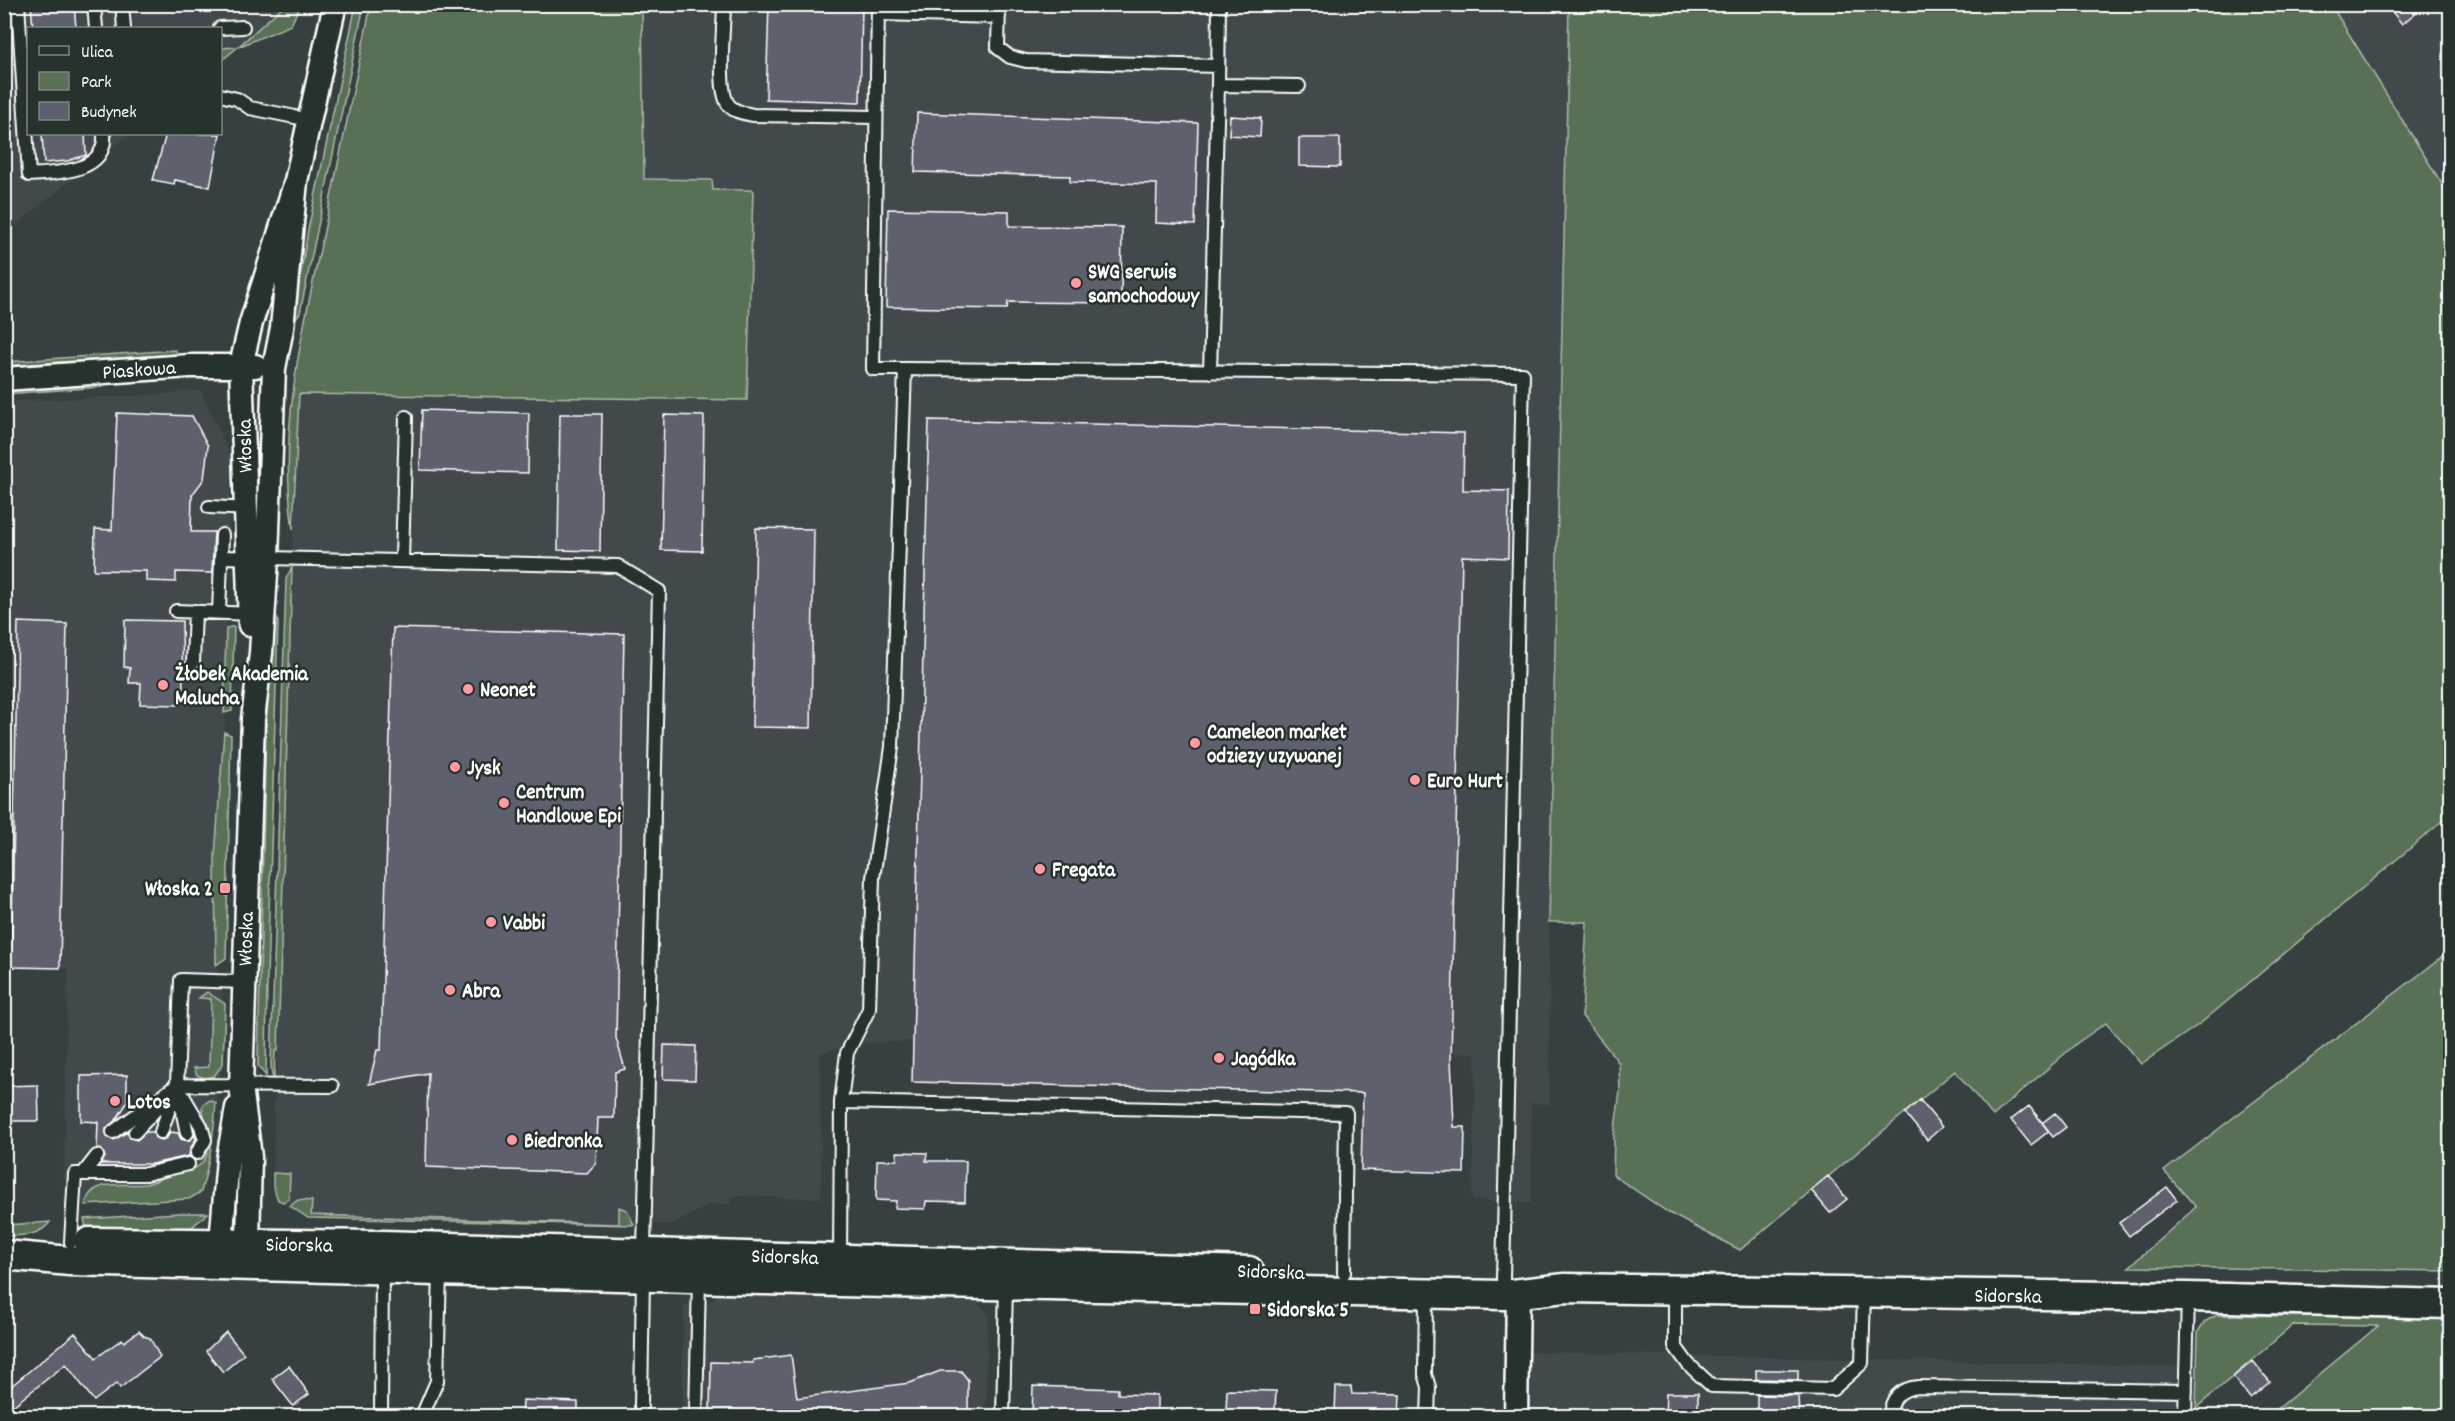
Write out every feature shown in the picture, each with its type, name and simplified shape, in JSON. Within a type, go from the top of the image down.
[{"type":"street","name":"Włoska","points":[[257,558],[245,508],[242,365],[252,323],[296,181],[335,4]]},
{"type":"street","name":"Włoska","points":[[234,1250],[250,1157],[242,1086],[257,558],[268,509],[274,368],[282,328],[296,181]]},
{"type":"street","name":"Piaskowa","points":[[4,379],[190,366],[242,365],[274,368]]},
{"type":"street","name":"Sidorska","points":[[4,1247],[70,1252]]},
{"type":"street","name":"Sidorska","points":[[4,1255],[234,1250],[440,1259],[1511,1287],[2188,1297],[2451,1304]]},
{"type":"street","points":[[1511,1287],[1516,1416]]},
{"type":"lane","points":[[18,4],[29,175],[79,169],[100,152],[105,141],[104,135]]},
{"type":"lane","points":[[94,4],[96,27]]},
{"type":"lane","points":[[122,4],[124,27]]},
{"type":"lane","points":[[724,4],[723,92],[729,105],[739,112],[753,115],[876,117]]},
{"type":"lane","points":[[1210,372],[1219,4]]},
{"type":"lane","points":[[1218,66],[1026,61],[1010,57],[998,48],[999,11],[878,9],[873,369],[1523,374],[1511,1287]]},
{"type":"lane","points":[[222,28],[243,27]]},
{"type":"lane","points":[[1218,85],[1299,86]]},
{"type":"lane","points":[[222,95],[237,99],[250,108],[310,120]]},
{"type":"lane","points":[[840,1270],[841,1102],[847,1053],[869,1009],[873,879],[892,747],[905,369]]},
{"type":"lane","points":[[402,560],[406,417]]},
{"type":"lane","points":[[209,507],[268,509]]},
{"type":"lane","points":[[219,612],[222,535]]},
{"type":"lane","points":[[221,557],[618,566],[659,591],[641,1406]]},
{"type":"lane","points":[[176,610],[256,614]]},
{"type":"lane","points":[[193,662],[195,611]]},
{"type":"lane","points":[[187,1133],[177,1085],[181,980],[244,982]]},
{"type":"lane","points":[[135,1132],[177,1085]]},
{"type":"lane","points":[[161,1132],[177,1085]]},
{"type":"lane","points":[[177,1085],[201,1126],[205,1140],[197,1153]]},
{"type":"lane","points":[[113,1132],[177,1085],[332,1086]]},
{"type":"lane","points":[[841,1102],[1346,1113],[1344,1282]]},
{"type":"lane","points":[[83,1174],[97,1156]]},
{"type":"lane","points":[[70,1252],[75,1174],[110,1169],[180,1168],[188,1164]]},
{"type":"lane","points":[[381,1416],[383,1257]]},
{"type":"lane","points":[[422,1416],[437,1381],[440,1259]]},
{"type":"lane","points":[[696,1416],[699,1266]]},
{"type":"lane","points":[[1003,1416],[1006,1274]]},
{"type":"lane","points":[[1426,1284],[1425,1374],[1429,1387],[1428,1416]]},
{"type":"lane","points":[[1675,1290],[1675,1346],[1688,1364],[1712,1386],[1833,1389],[1862,1364],[1864,1293]]},
{"type":"lane","points":[[2185,1416],[2188,1297]]},
{"type":"lane","points":[[1890,1416],[1892,1402],[1897,1394],[1906,1388],[2186,1391]]},
{"type":"shaded area","points":[[5,5],[292,5],[222,60],[222,27],[27,27],[27,135],[128,135],[5,233]]},
{"type":"shaded area","points":[[642,5],[1569,5],[1549,922],[1550,1104],[1531,1103],[1531,1203],[1472,1200],[1476,1053],[913,1041],[864,1043],[820,1052],[821,1198],[731,1196],[730,1203],[710,1205],[671,1224],[634,1225],[308,1218],[297,1209],[278,1200],[273,1186],[274,1109],[279,1038],[289,593],[299,394],[747,400],[753,191],[713,190],[712,180],[644,179]]},
{"type":"shaded area","points":[[2331,5],[2450,5],[2450,197],[2444,187]]},
{"type":"shaded area","points":[[183,391],[201,391],[231,458],[224,741],[215,856],[215,961],[225,1004],[223,1064],[209,1166],[201,1192],[189,1199],[85,1205],[64,1180],[68,968],[8,967],[7,1034],[5,1034],[5,402],[173,394]]},
{"type":"shaded area","points":[[719,1294],[975,1301],[988,1313],[985,1416],[682,1416],[684,1305],[706,1305]]},
{"type":"shaded area","points":[[1531,1352],[2196,1367],[2195,1416],[1530,1416]]},
{"type":"green space","points":[[282,5],[300,5],[291,25],[238,47]]},
{"type":"green space","points":[[356,5],[364,5],[300,313],[293,321],[308,230]]},
{"type":"green space","points":[[371,5],[642,5],[644,179],[712,180],[713,190],[753,190],[747,400],[299,394],[293,529],[288,455],[294,381]]},
{"type":"green space","points":[[1569,5],[2331,5],[2450,197],[2450,815],[2201,1023],[2141,1064],[2106,1023],[2077,1043],[1993,1116],[1955,1071],[1740,1250],[1669,1213],[1613,1175],[1614,1136],[1620,1091],[1619,1063],[1582,1016],[1587,922],[1549,922]]},
{"type":"green space","points":[[238,47],[222,60],[222,48]]},
{"type":"green space","points":[[175,350],[178,354],[5,366],[5,362]]},
{"type":"green space","points":[[104,382],[102,387],[5,394],[6,389]]},
{"type":"green space","points":[[292,567],[278,1051],[275,1051],[274,1079],[271,1064],[286,579]]},
{"type":"green space","points":[[274,611],[278,622],[266,1076],[258,1066],[258,1058],[266,727]]},
{"type":"green space","points":[[234,627],[232,711],[224,713],[226,628]]},
{"type":"green space","points":[[224,732],[231,735],[226,958],[216,965],[215,856]]},
{"type":"green space","points":[[2450,951],[2450,1271],[2129,1267],[2196,1207],[2164,1171]]},
{"type":"green space","points":[[207,992],[225,1004],[223,1064],[214,1076],[204,1078],[197,1075],[194,1068],[209,1067],[211,999],[199,998]]},
{"type":"green space","points":[[210,1100],[216,1103],[214,1126],[201,1192],[189,1199],[85,1205],[94,1190],[102,1186],[146,1184],[193,1169],[202,1163],[206,1157],[209,1141],[202,1108]]},
{"type":"green space","points":[[273,1173],[290,1174],[289,1199],[283,1202],[278,1200],[273,1186]]},
{"type":"green space","points":[[298,1200],[312,1201],[311,1215],[619,1224],[619,1207],[627,1210],[634,1225],[308,1218],[290,1206]]},
{"type":"green space","points":[[208,1213],[185,1233],[87,1231],[84,1219]]},
{"type":"green space","points":[[50,1222],[35,1233],[5,1236],[5,1225]]},
{"type":"green space","points":[[2217,1315],[2450,1318],[2450,1416],[2269,1416],[2378,1326],[2293,1325],[2196,1408],[2198,1332],[2204,1322]]},
{"type":"building","points":[[31,4],[74,4],[76,27],[33,27]]},
{"type":"building","points":[[769,4],[862,4],[860,102],[766,99]]},
{"type":"building","points":[[2386,4],[2426,4],[2402,24]]},
{"type":"building","points":[[917,113],[1198,123],[1195,225],[1156,223],[1157,184],[1070,182],[1070,176],[915,172]]},
{"type":"building","points":[[1230,116],[1261,118],[1260,137],[1229,135]]},
{"type":"building","points":[[42,135],[85,135],[86,155],[67,161],[44,163]]},
{"type":"building","points":[[166,135],[220,135],[210,187],[175,180],[174,184],[153,180]]},
{"type":"building","points":[[1299,138],[1340,138],[1340,167],[1299,166]]},
{"type":"building","points":[[888,209],[1009,211],[1009,226],[1122,227],[1121,303],[1008,302],[1007,309],[886,307]]},
{"type":"building","points":[[422,410],[529,413],[528,473],[420,470]]},
{"type":"building","points":[[117,413],[192,416],[208,446],[204,479],[192,495],[191,532],[214,532],[212,573],[176,572],[176,582],[146,581],[146,571],[94,570],[95,529],[112,530]]},
{"type":"building","points":[[560,414],[602,414],[600,551],[558,550]]},
{"type":"building","points":[[664,415],[704,416],[702,551],[661,550]]},
{"type":"building","points":[[929,420],[1464,433],[1463,490],[1509,491],[1508,558],[1462,556],[1451,1059],[1454,1127],[1465,1127],[1464,1173],[1361,1170],[1363,1093],[912,1082]]},
{"type":"building","points":[[756,528],[814,529],[811,728],[752,727]]},
{"type":"building","points":[[125,620],[182,621],[183,699],[177,705],[140,704],[141,683],[129,683],[130,668],[124,667]]},
{"type":"building","points":[[18,622],[67,624],[60,968],[11,967]]},
{"type":"building","name":"Centrum Handlowe Epi","points":[[393,628],[624,634],[616,1038],[625,1069],[615,1072],[614,1118],[598,1118],[596,1163],[587,1173],[426,1167],[428,1073],[369,1084],[377,1050],[381,1050]]},
{"type":"building","points":[[664,1045],[696,1046],[695,1080],[663,1079]]},
{"type":"building","points":[[127,1075],[127,1103],[116,1120],[106,1128],[107,1137],[114,1140],[127,1132],[130,1138],[137,1140],[146,1132],[153,1132],[155,1138],[162,1140],[167,1138],[170,1132],[178,1133],[181,1139],[188,1141],[195,1135],[196,1139],[189,1156],[152,1164],[101,1164],[105,1157],[102,1150],[97,1148],[98,1122],[81,1121],[81,1076]]},
{"type":"building","points":[[38,1085],[39,1121],[4,1121],[4,1086]]},
{"type":"building","points":[[1920,1100],[1942,1127],[1927,1140],[1905,1113]]},
{"type":"building","points":[[2029,1106],[2049,1131],[2031,1145],[2011,1120]]},
{"type":"building","points":[[2055,1113],[2066,1127],[2053,1137],[2042,1123]]},
{"type":"building","points":[[897,1152],[927,1153],[926,1161],[966,1161],[965,1202],[926,1201],[925,1209],[895,1208],[896,1201],[876,1200],[877,1160],[897,1160]]},
{"type":"building","points":[[1828,1176],[1847,1199],[1830,1213],[1811,1190]]},
{"type":"building","points":[[2167,1187],[2177,1200],[2129,1236],[2119,1223]]},
{"type":"building","points":[[139,1331],[150,1338],[160,1357],[120,1388],[117,1383],[94,1401],[66,1364],[4,1413],[4,1392],[75,1333],[96,1358],[122,1339],[124,1342]]},
{"type":"building","points":[[226,1332],[244,1354],[223,1372],[206,1351]]},
{"type":"building","points":[[791,1355],[797,1398],[910,1383],[940,1371],[961,1371],[968,1380],[968,1416],[713,1416],[710,1414],[711,1362],[753,1363],[753,1360]]},
{"type":"building","points":[[2253,1361],[2270,1382],[2250,1398],[2233,1377]]},
{"type":"building","points":[[289,1366],[309,1394],[293,1406],[272,1379]]},
{"type":"building","points":[[1756,1370],[1798,1370],[1798,1380],[1756,1379]]},
{"type":"building","points":[[1033,1386],[1118,1389],[1118,1394],[1157,1395],[1157,1416],[1032,1416]]},
{"type":"building","points":[[1336,1387],[1351,1387],[1352,1394],[1400,1395],[1399,1415],[1365,1416],[1365,1413],[1335,1412]]},
{"type":"building","points":[[1227,1390],[1276,1391],[1275,1410],[1262,1410],[1262,1416],[1230,1416],[1231,1410],[1226,1410]]},
{"type":"building","points":[[1666,1393],[1698,1393],[1698,1416],[1665,1416]]},
{"type":"building","points":[[1757,1395],[1798,1396],[1799,1416],[1757,1416]]},
{"type":"building","points":[[523,1400],[578,1402],[578,1416],[522,1416]]},
{"type":"place","name":"SWG serwis samochodowy","points":[[1076,283]]},
{"type":"place","name":"Żłobek Akademia Malucha","points":[[163,685]]},
{"type":"place","name":"Neonet","points":[[468,689]]},
{"type":"place","name":"Cameleon market odziezy uzywanej","points":[[1195,743]]},
{"type":"place","name":"Jysk","points":[[455,767]]},
{"type":"place","name":"Euro Hurt","points":[[1415,780]]},
{"type":"place","name":"Centrum Handlowe Epi","points":[[504,803]]},
{"type":"place","name":"Fregata","points":[[1040,869]]},
{"type":"place","name":"Włoska 2","points":[[225,888]]},
{"type":"place","name":"Vabbi","points":[[491,922]]},
{"type":"place","name":"Abra","points":[[450,990]]},
{"type":"place","name":"Jagódka","points":[[1219,1058]]},
{"type":"place","name":"Lotos","points":[[115,1101]]},
{"type":"place","name":"Biedronka","points":[[512,1140]]},
{"type":"place","name":"Sidorska 5","points":[[1255,1309]]}]
